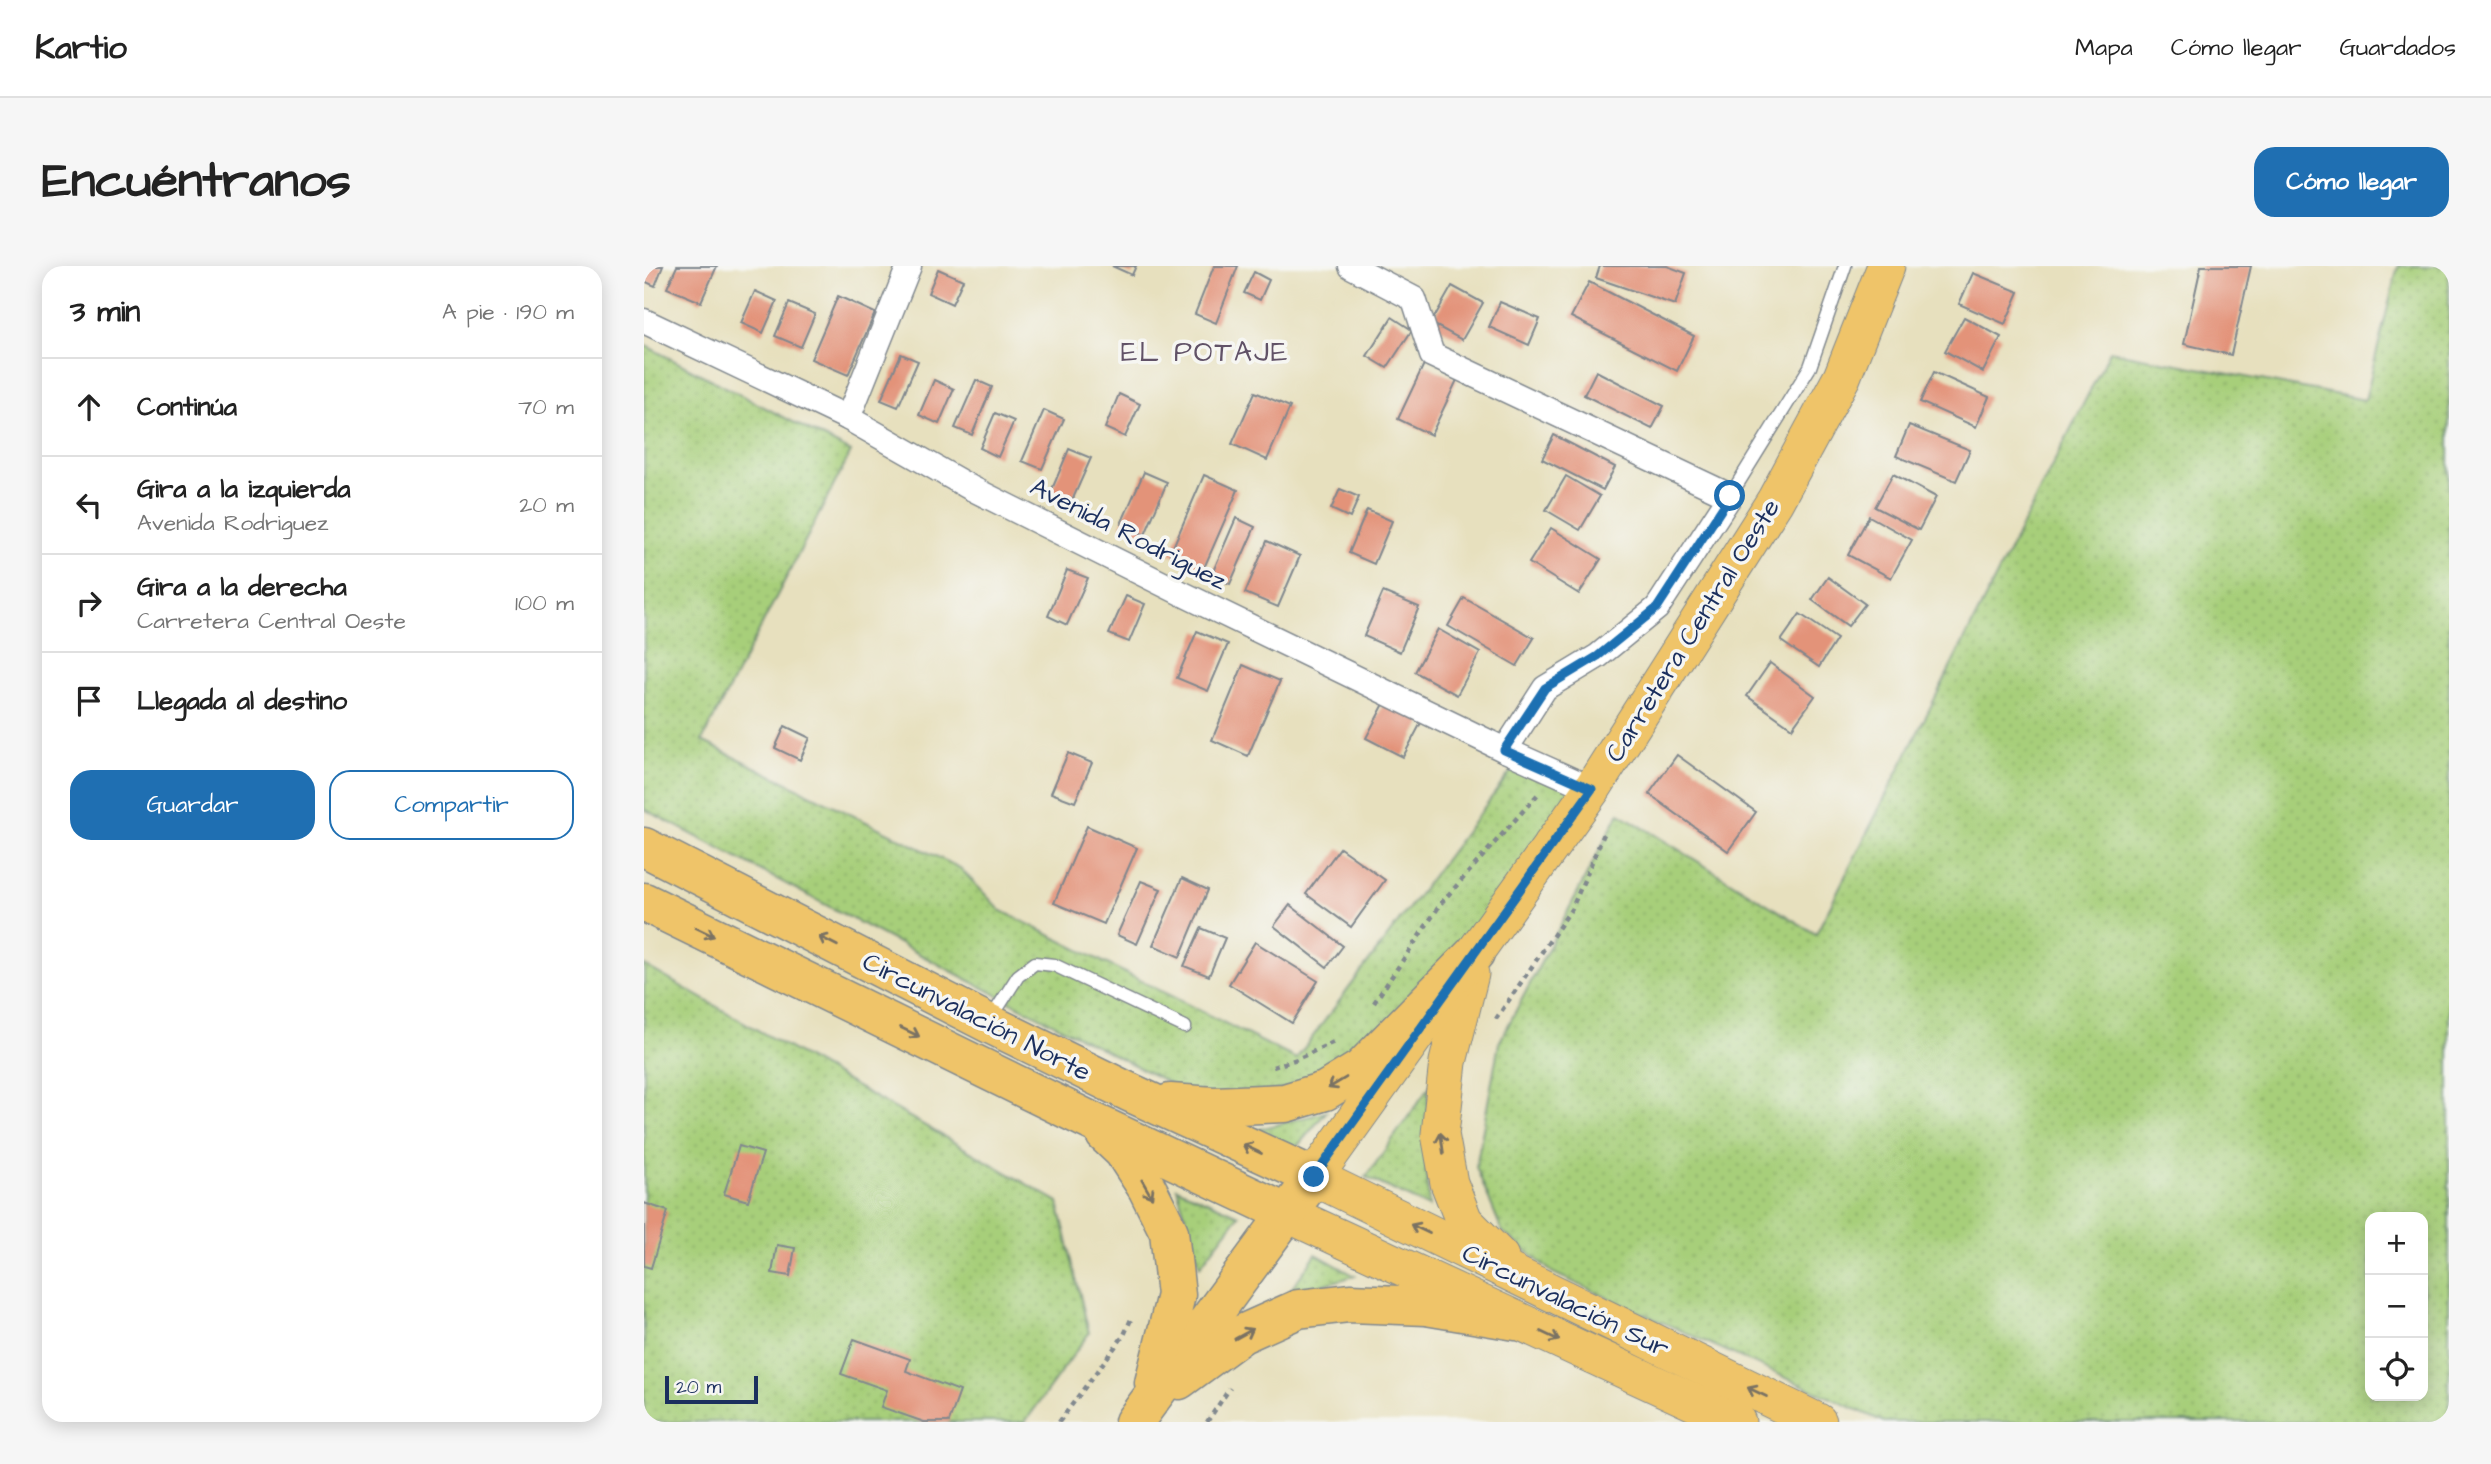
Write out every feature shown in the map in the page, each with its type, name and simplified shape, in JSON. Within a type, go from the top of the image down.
[{"type":"highway","name":"Circunvalación Norte","points":[[644,847],[1129,1093],[1314,1177]]},
{"type":"highway","name":"Circunvalación Norte","points":[[644,902],[1087,1119],[1288,1214]]},
{"type":"highway","points":[[1129,1093],[1174,1104],[1214,1106],[1285,1103],[1325,1091],[1361,1069],[1475,953]]},
{"type":"highway","points":[[1087,1119],[1123,1151],[1147,1188],[1169,1232],[1176,1295],[1141,1412]]},
{"type":"highway","points":[[1141,1412],[1314,1177]]},
{"type":"highway","points":[[1141,1412],[1242,1334],[1298,1309],[1350,1303],[1426,1306],[1516,1321]]},
{"type":"main road","name":"Carretera Central Oeste","points":[[1314,1177],[1592,789],[1775,501],[1842,377],[1886,266]]},
{"type":"main road","points":[[1475,953],[1448,1062],[1445,1086],[1440,1134],[1449,1183],[1464,1221],[1494,1253],[1547,1291]]},
{"type":"main road","name":"Circunvalación Sur","points":[[1314,1177],[1818,1422]]},
{"type":"main road","name":"Circunvalación Sur","points":[[1288,1214],[1737,1422]]},
{"type":"street","points":[[848,418],[909,266]]},
{"type":"street","points":[[1351,266],[1414,299],[1432,355],[1730,496],[1657,608],[1598,656],[1545,688],[1504,750]]},
{"type":"street","name":"Avenida Rodriguez","points":[[644,321],[848,418],[983,494],[1193,599],[1504,750],[1592,789]]},
{"type":"lane","points":[[1730,496],[1810,367],[1845,266]]},
{"type":"lane","points":[[988,1023],[1018,976],[1035,963],[1054,965],[1185,1027]]},
{"type":"path","points":[[1366,1012],[1442,902],[1557,774]]},
{"type":"path","points":[[1494,1021],[1572,908],[1609,822]]},
{"type":"path","points":[[1263,1070],[1297,1059],[1342,1038]]},
{"type":"path","points":[[1059,1422],[1124,1335],[1135,1312]]},
{"type":"path","points":[[1207,1422],[1236,1380]]},
{"type":"green space","points":[[2398,266],[2449,266],[2449,1422],[1884,1422],[1553,1273],[1502,1231],[1476,1167],[1499,1043],[1619,813],[1816,934],[2110,351],[2365,400]]},
{"type":"green space","points":[[644,345],[851,452],[702,741],[960,868],[1000,910],[1296,1059],[1521,758],[1592,789],[1361,1069],[1214,1106],[644,809]]},
{"type":"green space","points":[[644,965],[1058,1202],[1089,1333],[1025,1422],[644,1422]]},
{"type":"green space","points":[[1429,1087],[1425,1153],[1429,1207],[1366,1177]]},
{"type":"green space","points":[[1326,1112],[1295,1149],[1256,1130]]},
{"type":"green space","points":[[1177,1188],[1239,1215],[1200,1266]]},
{"type":"green space","points":[[1316,1254],[1355,1276],[1285,1298]]},
{"type":"building","points":[[644,266],[663,266],[655,286],[644,281]]},
{"type":"building","points":[[677,266],[717,266],[701,302],[667,288]]},
{"type":"building","points":[[1112,266],[1136,266],[1132,275]]},
{"type":"building","points":[[1214,266],[1238,266],[1216,323],[1195,314]]},
{"type":"building","points":[[1600,266],[1667,266],[1686,273],[1675,305],[1596,278]]},
{"type":"building","points":[[2201,266],[2251,266],[2231,355],[2184,344]]},
{"type":"building","points":[[938,269],[963,280],[952,304],[928,293]]},
{"type":"building","points":[[1254,272],[1269,280],[1260,300],[1244,293]]},
{"type":"building","points":[[1973,273],[2019,292],[2005,324],[1959,304]]},
{"type":"building","points":[[1589,282],[1694,336],[1677,371],[1571,317]]},
{"type":"building","points":[[1452,286],[1483,303],[1462,340],[1431,323]]},
{"type":"building","points":[[755,291],[777,301],[763,333],[741,323]]},
{"type":"building","points":[[838,296],[875,313],[848,375],[811,359]]},
{"type":"building","points":[[1500,302],[1540,319],[1529,345],[1489,327]]},
{"type":"building","points":[[789,303],[815,314],[801,347],[775,336]]},
{"type":"building","points":[[1392,317],[1412,330],[1387,368],[1367,356]]},
{"type":"building","points":[[1964,317],[2001,337],[1983,372],[1945,351]]},
{"type":"building","points":[[901,354],[918,361],[898,407],[881,400]]},
{"type":"building","points":[[1424,364],[1457,380],[1431,435],[1398,419]]},
{"type":"building","points":[[1596,371],[1664,406],[1652,429],[1584,395]]},
{"type":"building","points":[[1934,372],[1989,397],[1976,427],[1920,402]]},
{"type":"building","points":[[934,380],[954,389],[939,424],[919,415]]},
{"type":"building","points":[[976,380],[992,387],[972,435],[955,428]]},
{"type":"building","points":[[1255,392],[1290,407],[1267,460],[1232,444]]},
{"type":"building","points":[[1119,394],[1140,404],[1125,437],[1105,428]]},
{"type":"building","points":[[1044,410],[1064,419],[1042,469],[1022,461]]},
{"type":"building","points":[[995,413],[1014,421],[998,457],[980,448]]},
{"type":"building","points":[[1909,425],[1970,450],[1956,481],[1896,456]]},
{"type":"building","points":[[1554,435],[1615,467],[1603,490],[1542,459]]},
{"type":"building","points":[[1069,449],[1091,458],[1071,503],[1050,494]]},
{"type":"building","points":[[1144,472],[1167,482],[1145,535],[1121,524]]},
{"type":"building","points":[[1893,474],[1936,497],[1919,530],[1875,507]]},
{"type":"building","points":[[1204,475],[1238,490],[1204,568],[1170,554]]},
{"type":"building","points":[[1566,476],[1600,496],[1580,530],[1546,510]]},
{"type":"building","points":[[1340,489],[1359,497],[1350,518],[1331,509]]},
{"type":"building","points":[[1367,510],[1392,521],[1374,564],[1349,553]]},
{"type":"building","points":[[1869,516],[1912,540],[1891,578],[1848,555]]},
{"type":"building","points":[[1236,518],[1255,527],[1230,584],[1211,576]]},
{"type":"building","points":[[1551,528],[1601,559],[1579,594],[1529,563]]},
{"type":"building","points":[[1267,541],[1300,556],[1278,607],[1245,593]]},
{"type":"building","points":[[1067,570],[1088,578],[1067,625],[1048,616]]},
{"type":"building","points":[[1828,577],[1865,604],[1848,626],[1812,600]]},
{"type":"building","points":[[1383,592],[1419,607],[1400,652],[1364,636]]},
{"type":"building","points":[[1126,596],[1145,604],[1129,642],[1109,634]]},
{"type":"building","points":[[1464,598],[1534,638],[1517,666],[1448,626]]},
{"type":"building","points":[[1800,614],[1837,639],[1819,667],[1781,641]]},
{"type":"building","points":[[1438,629],[1480,653],[1457,695],[1415,672]]},
{"type":"building","points":[[1197,631],[1228,644],[1208,691],[1177,678]]},
{"type":"building","points":[[1770,663],[1815,696],[1792,728],[1747,696]]},
{"type":"building","points":[[1243,665],[1280,681],[1248,756],[1212,740]]},
{"type":"building","points":[[1386,700],[1423,719],[1403,757],[1366,738]]},
{"type":"building","points":[[785,726],[810,738],[800,760],[775,748]]},
{"type":"building","points":[[1068,753],[1092,763],[1075,802],[1051,793]]},
{"type":"building","points":[[1677,755],[1756,812],[1728,851],[1649,794]]},
{"type":"building","points":[[1087,826],[1137,848],[1104,924],[1054,903]]},
{"type":"building","points":[[1340,848],[1385,880],[1351,927],[1306,894]]},
{"type":"building","points":[[1182,878],[1208,890],[1180,957],[1153,945]]},
{"type":"building","points":[[1141,881],[1161,889],[1137,944],[1117,935]]},
{"type":"building","points":[[1290,905],[1343,946],[1327,967],[1274,926]]},
{"type":"building","points":[[1201,928],[1225,938],[1209,976],[1184,966]]},
{"type":"building","points":[[1255,942],[1318,981],[1292,1023],[1229,984]]},
{"type":"building","points":[[739,1146],[763,1153],[748,1201],[724,1194]]},
{"type":"building","points":[[644,1203],[668,1211],[651,1268],[644,1266]]},
{"type":"building","points":[[777,1245],[795,1248],[790,1276],[772,1273]]},
{"type":"building","points":[[854,1339],[910,1359],[906,1371],[960,1391],[949,1422],[924,1422],[881,1407],[887,1390],[841,1374]]},
{"type":"district","name":"EL POTAJE","points":[[1205,351]]},
{"type":"route","points":[[1314,1177],[1592,789],[1504,750],[1545,688],[1598,656],[1657,608],[1730,496]]}]
